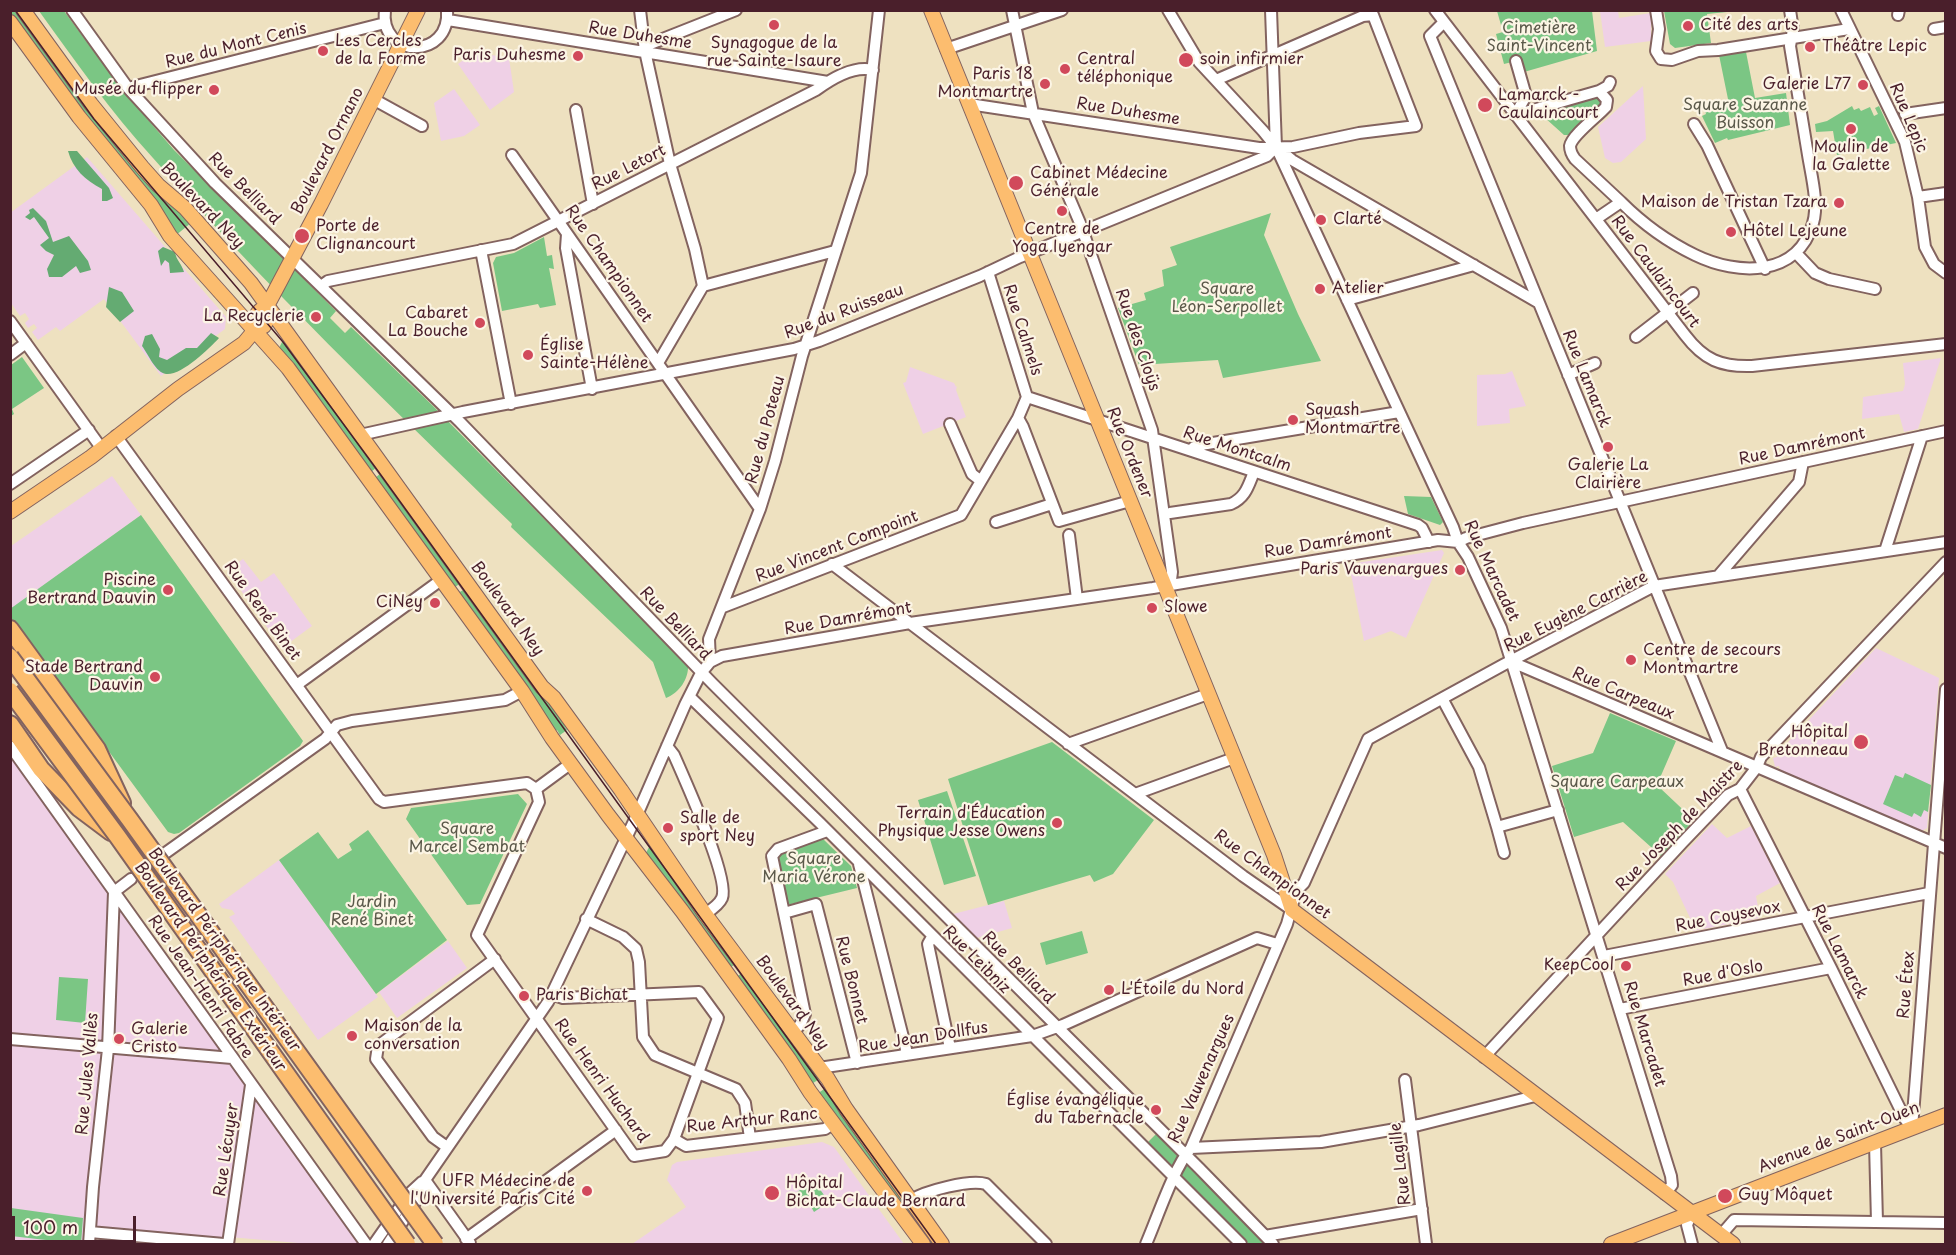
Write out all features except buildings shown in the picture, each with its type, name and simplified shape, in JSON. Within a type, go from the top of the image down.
[{"type":"highway","points":[[10,629],[97,749],[130,820]]},
{"type":"highway","name":"Boulevard Périphérique Intérieur","points":[[10,657],[435,1245]]},
{"type":"highway","name":"Boulevard Périphérique Extérieur","points":[[10,692],[118,837],[407,1245]]},
{"type":"highway","points":[[10,724],[41,769],[79,808],[118,837]]},
{"type":"main road","name":"Boulevard Ney","points":[[23,10],[91,104],[142,167],[153,180],[185,208],[251,283],[542,687],[554,698],[705,914],[819,1068],[942,1245]]},
{"type":"main road","name":"Boulevard Ornano","points":[[254,331],[255,315],[267,306],[418,10]]},
{"type":"main road","name":"Rue Ordener","points":[[931,10],[1284,881],[1292,910]]},
{"type":"main road","points":[[10,22],[79,117],[147,201],[170,236],[288,368],[522,691],[570,764],[682,911],[923,1245]]},
{"type":"main road","points":[[10,512],[102,449],[197,375],[244,343],[254,331]]},
{"type":"main road","name":"Rue Championnet","points":[[1292,910],[1733,1245]]},
{"type":"main road","name":"Avenue de Saint-Ouen","points":[[1611,1245],[1640,1239],[1692,1212],[1946,1115]]},
{"type":"street","name":"Rue Belliard","points":[[72,10],[128,88],[215,183],[321,286],[702,673],[1057,1028],[1188,1151],[1273,1245]]},
{"type":"street","points":[[385,10],[385,23],[389,33],[401,44],[411,48],[437,46],[445,29],[447,15]]},
{"type":"street","points":[[640,10],[645,49],[670,164],[704,286]]},
{"type":"street","points":[[645,49],[736,10]]},
{"type":"street","name":"Rue du Poteau","points":[[710,662],[709,639],[760,509],[805,346],[861,173],[879,10]]},
{"type":"street","name":"Rue des Cloÿs","points":[[1012,10],[1033,113],[1083,231],[1154,438],[1172,572],[1171,580],[1165,585]]},
{"type":"street","points":[[946,49],[1062,10]]},
{"type":"street","name":"Rue Marcadet","points":[[1168,10],[1199,62],[1276,147],[1458,542],[1501,628],[1673,1181],[1665,1194]]},
{"type":"street","points":[[1271,10],[1276,147],[1306,168],[1539,303]]},
{"type":"street","name":"Rue Caulaincourt","points":[[1435,10],[1695,349],[1709,358],[1733,367],[1946,344]]},
{"type":"street","points":[[1656,10],[1659,29],[1656,51],[1661,59],[1672,60],[1698,51],[1718,50],[1849,29]]},
{"type":"street","points":[[1599,92],[1607,100],[1606,107],[1575,136],[1571,142],[1571,152],[1575,159],[1621,202],[1658,234],[1698,257],[1728,265],[1765,269],[1784,262],[1796,253],[1813,223],[1815,211],[1790,46],[1793,30],[1790,10]]},
{"type":"street","name":"Rue Lepic","points":[[1841,10],[1905,142],[1918,197],[1925,247],[1934,264],[1946,273]]},
{"type":"street","name":"Rue Duhesme","points":[[447,15],[828,82]]},
{"type":"street","name":"Rue Duhesme","points":[[969,104],[1246,147],[1293,147],[1359,133],[1416,126],[1373,15],[1364,16],[1273,56]]},
{"type":"street","name":"Rue Lamarck","points":[[1444,22],[1430,36],[1722,751]]},
{"type":"street","name":"Rue du Mont Cenis","points":[[128,88],[385,23]]},
{"type":"street","points":[[1934,29],[1946,27]]},
{"type":"street","points":[[1216,80],[1273,56]]},
{"type":"street","points":[[1515,115],[1526,96],[1516,61]]},
{"type":"street","name":"Rue Letort","points":[[321,286],[328,281],[513,244],[828,82],[861,68],[873,70]]},
{"type":"street","points":[[1515,115],[1599,92],[1610,82]]},
{"type":"street","points":[[373,99],[422,126]]},
{"type":"street","points":[[1905,114],[1946,108]]},
{"type":"street","points":[[576,110],[592,204]]},
{"type":"street","points":[[1694,124],[1707,145],[1765,269]]},
{"type":"street","points":[[1246,147],[1249,155],[1247,164]]},
{"type":"street","name":"Rue du Ruisseau","points":[[360,435],[409,423],[805,346],[988,273],[1030,253],[1267,156],[1276,147]]},
{"type":"street","name":"Rue Championnet","points":[[512,155],[760,509]]},
{"type":"street","points":[[1918,197],[1946,193]]},
{"type":"street","points":[[1596,219],[1621,202]]},
{"type":"street","points":[[567,234],[566,248],[592,389]]},
{"type":"street","points":[[482,250],[511,404]]},
{"type":"street","points":[[658,363],[704,286],[835,251]]},
{"type":"street","points":[[1796,253],[1815,273],[1829,279],[1875,289]]},
{"type":"street","points":[[1347,300],[1474,265]]},
{"type":"street","name":"Rue Calmels","points":[[988,273],[1027,397]]},
{"type":"street","points":[[1636,337],[1693,293]]},
{"type":"street","points":[[10,321],[102,449]]},
{"type":"street","points":[[10,355],[26,343]]},
{"type":"street","points":[[1569,375],[1595,363]]},
{"type":"street","points":[[950,424],[972,474],[981,481],[1018,418],[1027,397]]},
{"type":"street","name":"Rue Montcalm","points":[[1027,397],[1418,525],[1429,542]]},
{"type":"street","points":[[1191,450],[1207,444],[1399,412]]},
{"type":"street","points":[[1018,418],[1059,521],[1130,501]]},
{"type":"street","points":[[10,484],[89,430]]},
{"type":"street","name":"Rue Damrémont","points":[[710,662],[722,656],[910,623],[1165,585],[1438,540],[1458,542],[1523,523],[1946,431]]},
{"type":"street","name":"Rue René Binet","points":[[116,436],[298,684],[374,792],[384,802],[527,783],[536,789]]},
{"type":"street","points":[[1885,550],[1922,436]]},
{"type":"street","points":[[1719,575],[1799,482],[1803,462]]},
{"type":"street","points":[[1170,513],[1231,504],[1246,494],[1254,472]]},
{"type":"street","name":"Rue Vincent Compoint","points":[[723,607],[961,515],[981,481]]},
{"type":"street","points":[[996,522],[1052,504]]},
{"type":"street","points":[[1069,535],[1077,598]]},
{"type":"street","name":"Rue Eugène Carrière","points":[[1378,734],[1654,586],[1946,542]]},
{"type":"street","name":"Rue Joseph de Maistre","points":[[1484,1057],[1728,795],[1740,789],[1757,767],[1761,757],[1946,562]]},
{"type":"street","name":"Rue Championnet","points":[[832,564],[1068,744],[1292,910]]},
{"type":"street","points":[[298,684],[441,580]]},
{"type":"street","points":[[388,1245],[416,1201],[425,1180],[537,1018],[551,994],[637,815],[690,697],[710,662]]},
{"type":"street","name":"Rue Carpeaux","points":[[1512,662],[1757,767]]},
{"type":"street","name":"Rue Étex","points":[[1912,1128],[1946,689]]},
{"type":"street","points":[[164,854],[325,739],[338,725],[352,721],[505,700],[522,691]]},
{"type":"street","points":[[1068,744],[1208,694]]},
{"type":"street","name":"Rue Leibniz","points":[[690,697],[1241,1245]]},
{"type":"street","points":[[1443,700],[1479,767],[1504,853]]},
{"type":"street","name":"Rue Vauvenargues","points":[[1146,1245],[1292,910],[1296,891],[1304,883],[1368,739],[1378,734]]},
{"type":"street","name":"Rue Jean-Henri Fabre","points":[[10,746],[114,892],[227,1058],[366,1245]]},
{"type":"street","points":[[667,746],[674,754],[719,868],[722,899],[705,914]]},
{"type":"street","points":[[1135,794],[1234,758]]},
{"type":"street","points":[[537,1018],[477,935],[539,802],[536,789],[570,764]]},
{"type":"street","points":[[1757,767],[1946,848]]},
{"type":"street","name":"Rue Lamarck","points":[[1740,789],[1905,1119],[1912,1128]]},
{"type":"street","points":[[1497,827],[1558,810]]},
{"type":"street","points":[[793,1032],[801,1025],[805,1014],[772,856],[774,851],[827,831]]},
{"type":"street","points":[[859,864],[906,1049],[905,1055]]},
{"type":"street","points":[[114,892],[131,879]]},
{"type":"street","name":"Rue Jules Vallès","points":[[89,1245],[108,1049],[114,892]]},
{"type":"street","name":"Rue Coysevox","points":[[1604,956],[1929,892]]},
{"type":"street","name":"Rue Bonnet","points":[[784,913],[816,904],[857,1063]]},
{"type":"street","points":[[586,919],[623,937],[634,946],[638,956],[643,1037],[655,1055],[727,1084],[740,1093],[745,1103],[750,1138]]},
{"type":"street","points":[[932,937],[928,944],[950,1048]]},
{"type":"street","name":"Rue Jean Dollfus","points":[[819,1068],[1032,1036],[1057,1028],[1257,938],[1277,944]]},
{"type":"street","points":[[447,1148],[433,1137],[376,1059],[376,1050],[378,1046],[495,959]]},
{"type":"street","name":"Rue d'Oslo","points":[[1620,1009],[1831,968]]},
{"type":"street","points":[[551,994],[563,998],[699,992],[718,1018],[674,1138]]},
{"type":"street","name":"Rue Henri Huchard","points":[[537,1018],[634,1156],[665,1150],[674,1138]]},
{"type":"street","points":[[10,1039],[227,1058]]},
{"type":"street","name":"Rue Lagille","points":[[1405,1080],[1426,1245]]},
{"type":"street","name":"Rue Lécuyer","points":[[226,1245],[250,1090]]},
{"type":"street","points":[[1188,1151],[1321,1142],[1412,1126],[1535,1096]]},
{"type":"street","name":"Rue Arthur Ranc","points":[[674,1138],[687,1146],[825,1129],[834,1124]]},
{"type":"street","points":[[425,1180],[469,1242],[616,1130]]},
{"type":"street","points":[[1875,1143],[1877,1222]]},
{"type":"street","points":[[374,1245],[409,1194],[425,1180]]},
{"type":"street","points":[[911,1200],[921,1194],[975,1183],[986,1184],[1046,1245]]},
{"type":"street","points":[[1264,1236],[1422,1209]]},
{"type":"street","points":[[1692,1212],[1687,1226],[1692,1245]]},
{"type":"street","points":[[1721,1235],[1734,1220],[1946,1223]]},
{"type":"street","points":[[90,1232],[226,1245]]},
{"type":"shaded area","points":[[1600,11],[1618,11],[1619,18],[1651,13],[1651,41],[1605,47]]},
{"type":"shaded area","points":[[474,52],[509,58],[514,92],[490,110],[458,64]]},
{"type":"shaded area","points":[[1643,86],[1646,139],[1621,162],[1613,163],[1605,158],[1598,127]]},
{"type":"shaded area","points":[[454,89],[480,125],[464,136],[441,141],[434,103]]},
{"type":"shaded area","points":[[87,157],[226,317],[225,329],[161,376],[104,299],[60,331],[56,327],[38,340],[32,332],[37,328],[34,324],[28,328],[25,323],[29,319],[25,313],[20,316],[11,303],[10,213]]},
{"type":"shaded area","points":[[1941,358],[1918,429],[1904,432],[1899,414],[1862,419],[1863,397],[1903,391],[1905,384],[1903,363]]},
{"type":"shaded area","points":[[910,367],[954,383],[957,386],[956,390],[966,417],[923,434],[903,383],[906,382]]},
{"type":"shaded area","points":[[1512,371],[1526,406],[1509,409],[1510,423],[1477,426],[1477,375],[1505,374]]},
{"type":"shaded area","points":[[112,476],[141,515],[11,609],[11,546]]},
{"type":"shaded area","points":[[1442,550],[1444,553],[1406,638],[1391,631],[1364,641],[1349,564]]},
{"type":"shaded area","points":[[243,559],[261,582],[274,573],[312,626],[282,648],[232,578],[233,566]]},
{"type":"shaded area","name":"Hôpital Bretonneau","points":[[1876,648],[1939,678],[1927,828],[1922,831],[1780,770],[1779,766],[1775,767],[1773,758],[1777,757],[1777,754]]},
{"type":"shaded area","points":[[10,755],[232,1058],[360,1244],[310,1244],[229,1237],[228,1244],[91,1236],[88,1244],[11,1244]]},
{"type":"shaded area","points":[[1712,824],[1727,838],[1751,826],[1780,883],[1756,896],[1760,918],[1693,931],[1691,920],[1673,882],[1665,874]]},
{"type":"shaded area","points":[[279,860],[378,997],[318,1040],[229,917],[235,914],[232,910],[222,908],[219,904]]},
{"type":"shaded area","points":[[1004,901],[1012,928],[977,938],[953,914]]},
{"type":"shaded area","points":[[448,941],[467,968],[397,1018],[379,992]]},
{"type":"shaded area","name":"Hôpital Bichat-Claude Bernard","points":[[822,1142],[834,1147],[904,1244],[632,1244],[686,1207],[667,1180],[672,1165],[677,1162]]},
{"type":"green space","name":"Cité des arts","points":[[1664,10],[1737,11],[1707,14],[1711,43],[1675,48],[1670,44]]},
{"type":"green space","points":[[10,11],[18,11],[192,222],[175,236],[24,34]]},
{"type":"green space","points":[[39,11],[64,11],[124,92],[174,150],[336,311],[330,318],[345,333],[351,327],[432,405],[688,665],[685,680],[675,693],[666,698],[653,662],[511,527],[512,524],[374,390],[196,206],[123,123]]},
{"type":"green space","name":"Cimetière Saint-Vincent","points":[[1497,11],[1592,11],[1597,51],[1524,72],[1520,60],[1504,64],[1496,34],[1503,32]]},
{"type":"green space","name":"Square Suzanne Buisson","points":[[1746,52],[1755,98],[1786,93],[1790,125],[1728,140],[1727,138],[1715,143],[1702,116],[1706,114],[1705,110],[1729,104],[1719,55]]},
{"type":"green space","points":[[1598,96],[1603,103],[1570,135],[1564,135],[1544,117],[1545,112]]},
{"type":"green space","points":[[1852,106],[1854,110],[1859,108],[1861,111],[1870,107],[1874,116],[1878,114],[1875,108],[1879,106],[1896,143],[1837,155],[1833,131],[1816,132],[1815,124],[1827,121]]},
{"type":"green space","points":[[68,151],[77,151],[109,188],[113,198],[102,201],[102,189],[80,173]]},
{"type":"green space","points":[[33,208],[46,221],[53,242],[69,236],[88,261],[91,270],[80,273],[76,266],[62,277],[49,277],[47,269],[54,255],[40,245],[49,238],[34,217],[30,220],[25,217]]},
{"type":"green space","name":"Square Léon-Serpollet","points":[[1271,213],[1264,235],[1321,361],[1223,378],[1218,360],[1139,365],[1118,308],[1146,300],[1144,293],[1164,286],[1162,270],[1177,265],[1170,247]]},
{"type":"green space","points":[[544,237],[547,256],[552,255],[554,269],[549,268],[556,305],[540,308],[538,304],[502,311],[493,263],[496,257],[514,253]]},
{"type":"green space","points":[[163,247],[175,252],[184,272],[170,273],[169,263],[165,260],[161,266],[158,251]]},
{"type":"green space","points":[[109,287],[122,292],[134,311],[120,322],[106,307]]},
{"type":"green space","points":[[211,333],[219,338],[209,349],[179,371],[172,373],[162,373],[152,363],[142,346],[145,336],[152,334],[160,349],[159,357],[167,360],[186,348],[197,348]]},
{"type":"green space","points":[[283,340],[377,467],[371,472],[278,350]]},
{"type":"green space","points":[[22,357],[44,388],[12,409],[14,414],[11,416],[11,365]]},
{"type":"green space","points":[[381,473],[461,583],[455,587],[375,478]]},
{"type":"green space","points":[[1404,496],[1431,497],[1443,522],[1440,525],[1408,514]]},
{"type":"green space","name":"Stade Bertrand Dauvin","points":[[141,515],[303,741],[300,746],[179,833],[174,834],[168,832],[11,618],[10,609]]},
{"type":"green space","points":[[465,589],[567,722],[564,725],[567,730],[560,735],[557,730],[553,732],[458,593]]},
{"type":"green space","name":"Square Carpeaux","points":[[1610,713],[1676,741],[1656,787],[1659,787],[1694,820],[1661,856],[1623,822],[1574,837],[1552,766],[1593,753]]},
{"type":"green space","name":"Terrain d'Éducation Physique Jesse Owens","points":[[1052,742],[1154,820],[1113,874],[1094,882],[1090,875],[988,905],[948,779]]},
{"type":"green space","points":[[1905,773],[1931,785],[1928,812],[1924,810],[1921,817],[1914,813],[1912,817],[1883,804],[1895,775],[1903,778]]},
{"type":"green space","points":[[947,791],[976,876],[944,885],[918,800]]},
{"type":"green space","name":"Square Marcel Sembat","points":[[518,794],[527,804],[480,904],[467,905],[406,819],[411,808]]},
{"type":"green space","name":"Jardin René Binet","points":[[368,830],[447,940],[376,994],[279,860],[318,832],[338,859],[352,850],[349,844]]},
{"type":"green space","name":"Square Maria Vérone","points":[[822,838],[851,866],[857,888],[787,905],[778,856],[781,852]]},
{"type":"green space","points":[[650,845],[737,963],[728,969],[646,853]]},
{"type":"green space","points":[[1082,931],[1088,953],[1046,965],[1040,943]]},
{"type":"green space","points":[[743,972],[821,1078],[810,1085],[734,979]]},
{"type":"green space","points":[[59,977],[88,979],[85,1023],[56,1020]]},
{"type":"green space","points":[[827,1087],[939,1244],[927,1244],[817,1094]]},
{"type":"green space","points":[[1157,1133],[1269,1244],[1249,1244],[1147,1143]]},
{"type":"green space","points":[[814,1181],[829,1202],[814,1212],[797,1192]]},
{"type":"green space","points":[[11,1208],[83,1218],[81,1244],[11,1236]]},
{"type":"tram line","points":[[15,10],[94,119],[283,342],[936,1244]]},
{"type":"place","name":"Synagogue de la rue Sainte-Isaure","points":[[774,25]]},
{"type":"place","name":"Cité des arts","points":[[1688,26]]},
{"type":"place","name":"Théâtre Lepic","points":[[1810,47]]},
{"type":"place","name":"Les Cercles de la Forme","points":[[323,51]]},
{"type":"place","name":"Paris Duhesme","points":[[578,56]]},
{"type":"place","name":"soin infirmier","points":[[1186,60]]},
{"type":"place","name":"Central téléphonique","points":[[1065,69]]},
{"type":"place","name":"Paris 18 Montmartre","points":[[1045,84]]},
{"type":"place","name":"Galerie L77","points":[[1863,85]]},
{"type":"place","name":"Musée du flipper","points":[[214,90]]},
{"type":"place","name":"Lamarck - Caulaincourt","points":[[1485,105]]},
{"type":"place","name":"Moulin de la Galette","points":[[1851,129]]},
{"type":"place","name":"Cabinet Médecine Générale","points":[[1016,183]]},
{"type":"place","name":"Maison de Tristan Tzara","points":[[1839,203]]},
{"type":"place","name":"Centre de Yoga Iyengar","points":[[1062,211]]},
{"type":"place","name":"Clarté","points":[[1321,220]]},
{"type":"place","name":"Hôtel Lejeune","points":[[1731,232]]},
{"type":"place","name":"Porte de Clignancourt","points":[[302,236]]},
{"type":"place","name":"Atelier","points":[[1320,289]]},
{"type":"place","name":"La Recyclerie","points":[[316,317]]},
{"type":"place","name":"Cabaret La Bouche","points":[[480,323]]},
{"type":"place","name":"Église Sainte-Hélène","points":[[528,355]]},
{"type":"place","name":"Squash Montmartre","points":[[1293,420]]},
{"type":"place","name":"Galerie La Clairière","points":[[1608,447]]},
{"type":"place","name":"Paris Vauvenargues","points":[[1460,570]]},
{"type":"place","name":"Piscine Bertrand Dauvin","points":[[168,590]]},
{"type":"place","name":"CiNey","points":[[435,603]]},
{"type":"place","name":"Slowe","points":[[1152,608]]},
{"type":"place","name":"Centre de secours Montmartre","points":[[1631,660]]},
{"type":"place","name":"Stade Bertrand Dauvin","points":[[155,677]]},
{"type":"place","name":"Hôpital Bretonneau","points":[[1861,742]]},
{"type":"place","name":"Terrain d'Éducation Physique Jesse Owens","points":[[1057,823]]},
{"type":"place","name":"Salle de sport Ney","points":[[668,828]]},
{"type":"place","name":"KeepCool","points":[[1626,966]]},
{"type":"place","name":"L'Étoile du Nord","points":[[1109,990]]},
{"type":"place","name":"Paris Bichat","points":[[524,996]]},
{"type":"place","name":"Maison de la conversation","points":[[352,1036]]},
{"type":"place","name":"Galerie Cristo","points":[[119,1039]]},
{"type":"place","name":"Église évangélique du Tabernacle","points":[[1156,1110]]},
{"type":"place","name":"UFR Médecine de l'Université Paris Cité","points":[[587,1191]]},
{"type":"place","name":"Hôpital Bichat-Claude Bernard","points":[[772,1193]]},
{"type":"place","name":"Guy Môquet","points":[[1725,1196]]}]
